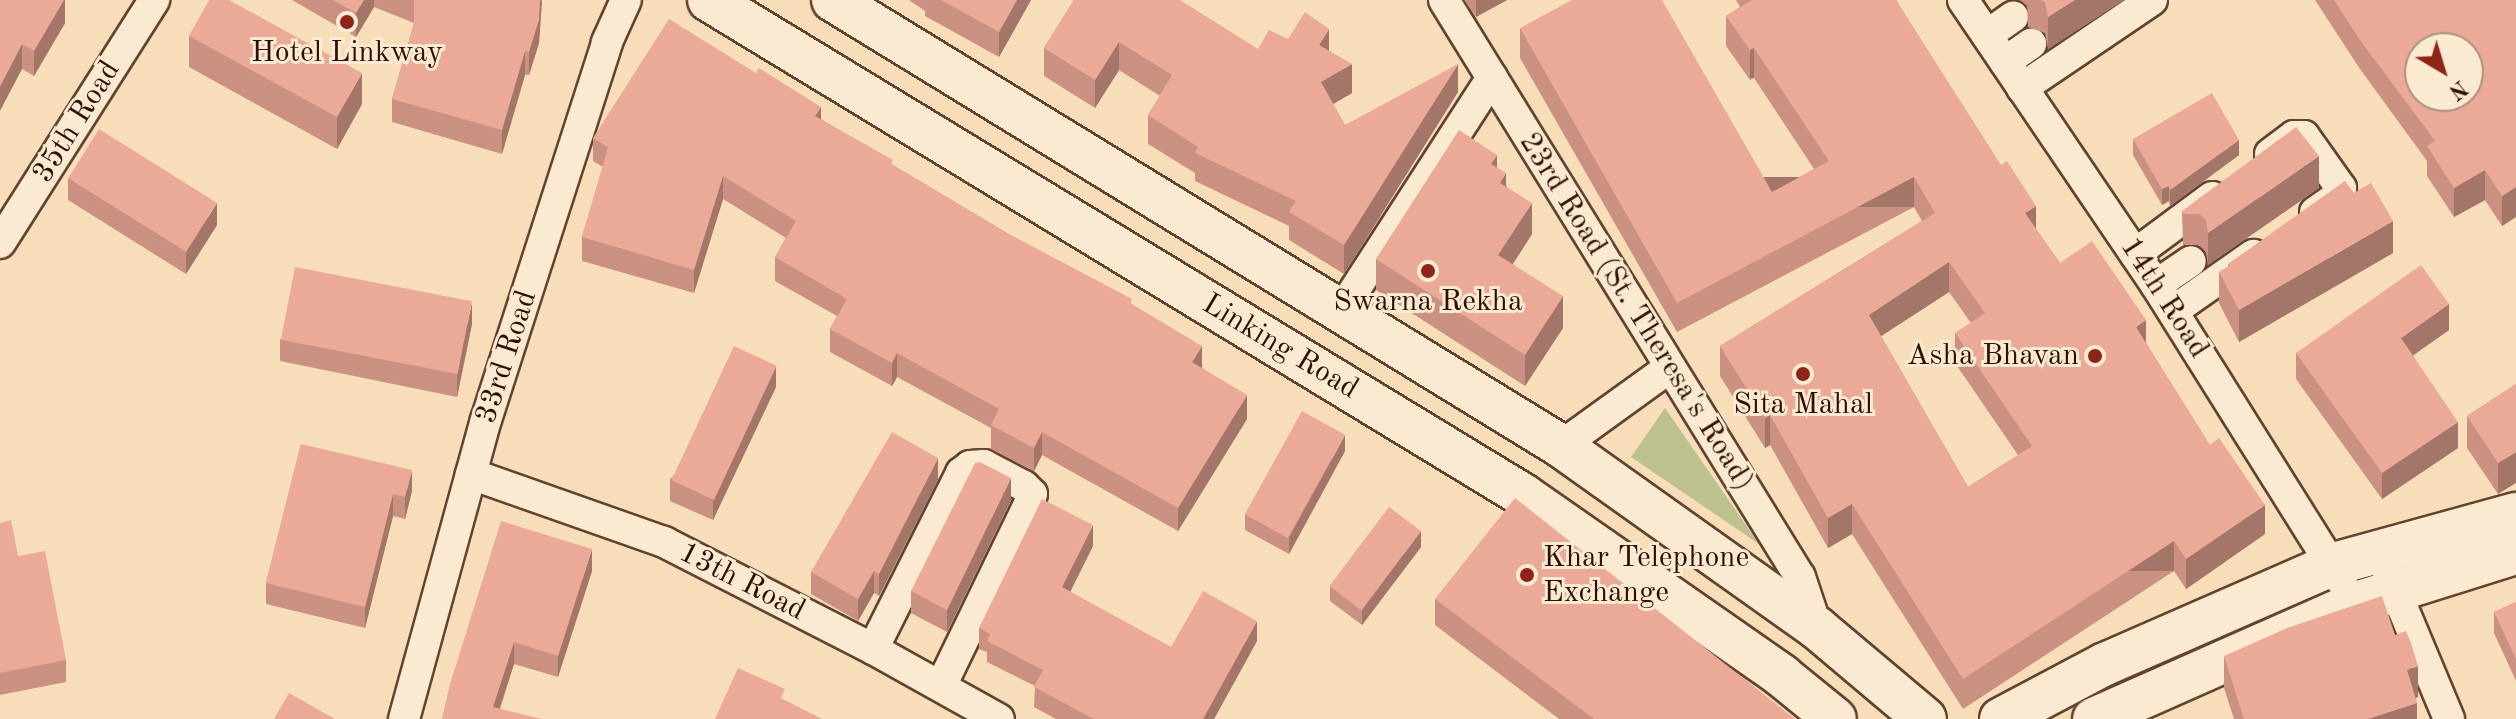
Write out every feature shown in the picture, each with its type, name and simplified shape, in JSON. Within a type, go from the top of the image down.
[{"type":"main road","name":"Linking Road","points":[[709,0],[1523,495],[1782,676],[1835,719]]},
{"type":"main road","name":"Linking Road","points":[[833,0],[1561,446],[1817,628],[1925,719]]},
{"type":"main road","points":[[1523,495],[1561,446]]},
{"type":"main road","points":[[2001,719],[2084,674],[2334,564],[2516,514]]},
{"type":"main road","points":[[2108,716],[2353,604],[2516,553]]},
{"type":"street","name":"35th Road","points":[[0,243],[154,0]]},
{"type":"street","name":"33rd Road","points":[[404,719],[471,474],[607,42],[626,0]]},
{"type":"street","name":"23rd Road (St. Theresa's Road)","points":[[1444,0],[1800,577],[1817,628]]},
{"type":"street","name":"14th Road","points":[[1963,0],[2173,311],[2334,564],[2353,604]]},
{"type":"street","points":[[2022,88],[2152,0]]},
{"type":"street","points":[[1987,35],[2013,17]]},
{"type":"street","points":[[2005,62],[2031,44]]},
{"type":"street","points":[[1341,311],[1492,78]]},
{"type":"street","points":[[2135,254],[2294,136],[2304,136],[2341,188],[2340,193],[2173,311]]},
{"type":"street","points":[[2156,285],[2191,261]]},
{"type":"street","points":[[1561,446],[1669,368]]},
{"type":"street","points":[[873,649],[961,473],[970,466],[984,465],[1024,486],[1032,494],[1029,504],[941,686]]},
{"type":"street","name":"13th Road","points":[[471,474],[664,542],[873,649],[999,719]]},
{"type":"street","points":[[2379,550],[2449,719]]},
{"type":"street","points":[[2084,674],[2108,716]]},
{"type":"green space","points":[[1665,408],[1759,544],[1631,457]]},
{"type":"building","points":[[0,0],[64,0],[34,51],[22,44],[0,86]]},
{"type":"building","points":[[209,0],[229,0],[362,73],[337,117],[189,36]]},
{"type":"building","points":[[333,0],[364,0],[356,13]]},
{"type":"building","points":[[414,0],[540,0],[539,20],[529,52],[525,51],[502,130],[392,99],[414,24]]},
{"type":"building","points":[[941,0],[1017,0],[999,32]]},
{"type":"building","points":[[1074,0],[1180,0],[1258,49],[1269,30],[1288,39],[1305,12],[1329,29],[1319,45],[1352,64],[1321,82],[1345,125],[1458,64],[1344,245],[1289,212],[1296,201],[1195,153],[1198,147],[1148,115],[1172,75],[1119,42],[1095,80],[1044,48]]},
{"type":"building","points":[[1572,0],[1662,0],[1772,192],[1829,161],[1754,48],[1750,50],[1726,16],[1752,0],[1896,0],[2001,165],[2007,161],[2036,206],[2025,213],[2060,263],[2092,241],[2146,320],[2136,327],[2210,445],[2219,438],[2265,505],[2186,559],[2174,541],[1963,679],[1852,504],[1828,518],[1770,415],[1765,418],[1720,346],[1935,213],[1914,177],[1677,303],[1520,28]],"holes":[[[1949,262],[1985,313],[1955,333],[2032,446],[1968,487],[1869,315]]]},
{"type":"building","points":[[2040,0],[2075,0],[2048,17],[2045,2]]},
{"type":"building","points":[[2334,0],[2516,0],[2516,187],[2502,196],[2485,170],[2454,188],[2427,146],[2435,141],[2413,112],[2484,112],[2484,32],[2404,32],[2404,99]]},
{"type":"building","points":[[669,19],[756,73],[759,68],[821,107],[815,116],[893,160],[891,164],[1007,233],[1132,299],[1130,303],[1202,346],[1192,362],[1247,395],[1178,508],[1042,432],[1034,448],[991,425],[999,409],[897,353],[892,363],[830,329],[847,299],[775,257],[796,221],[723,176],[694,270],[582,237],[608,147],[593,138]]},
{"type":"building","points":[[2212,93],[2239,140],[2170,190],[2169,186],[2162,189],[2133,139]]},
{"type":"building","points":[[2296,127],[2319,156],[2208,233],[2206,220],[2199,214],[2183,214],[2182,211]]},
{"type":"building","points":[[99,129],[217,203],[186,252],[68,178]]},
{"type":"building","name":"Swarna Rekha","points":[[1459,130],[1497,155],[1491,164],[1506,173],[1500,183],[1532,203],[1498,255],[1563,296],[1525,355],[1376,259]]},
{"type":"building","points":[[2345,181],[2354,193],[2371,183],[2393,221],[2239,310],[2219,272]]},
{"type":"building","points":[[2421,265],[2449,304],[2401,338],[2458,422],[2382,473],[2296,353]]},
{"type":"building","points":[[295,267],[472,301],[458,374],[281,340]]},
{"type":"building","points":[[734,346],[777,366],[714,500],[671,480]]},
{"type":"building","points":[[2516,384],[2516,452],[2498,463],[2467,416]]},
{"type":"building","points":[[1302,411],[1345,435],[1288,538],[1245,514]]},
{"type":"building","points":[[892,432],[938,458],[879,574],[874,571],[858,599],[811,572]]},
{"type":"building","points":[[301,444],[412,470],[405,497],[393,494],[365,607],[266,583]]},
{"type":"building","points":[[980,462],[1011,478],[947,610],[911,591],[975,463]]},
{"type":"building","name":"Khar Telephone Exchange","points":[[1515,498],[1795,719],[1594,719],[1435,599]]},
{"type":"building","points":[[1042,499],[1093,525],[1062,587],[1171,647],[1203,591],[1257,621],[1203,719],[1094,719],[1034,687],[1043,670],[987,641],[990,634],[979,628]]},
{"type":"building","points":[[1389,507],[1421,531],[1361,610],[1329,586]]},
{"type":"building","points":[[11,520],[18,556],[45,551],[66,660],[0,673],[0,523]]},
{"type":"building","points":[[501,521],[592,549],[558,656],[514,642],[493,707],[542,719],[442,719],[451,681]]},
{"type":"building","points":[[2382,596],[2395,635],[2406,631],[2411,643],[2418,666],[2407,670],[2417,703],[2368,719],[2244,719],[2224,656],[2287,628]]},
{"type":"building","points":[[2516,602],[2516,659],[2494,612]]},
{"type":"building","points":[[738,668],[785,689],[781,698],[822,719],[715,719]]},
{"type":"building","points":[[289,693],[335,719],[274,719]]},
{"type":"place","name":"Hotel Linkway","points":[[347,22]]},
{"type":"place","name":"Swarna Rekha","points":[[1428,271]]},
{"type":"place","name":"Asha Bhavan","points":[[2095,356]]},
{"type":"place","name":"Sita Mahal","points":[[1803,374]]},
{"type":"place","name":"Khar Telephone Exchange","points":[[1527,575]]}]
